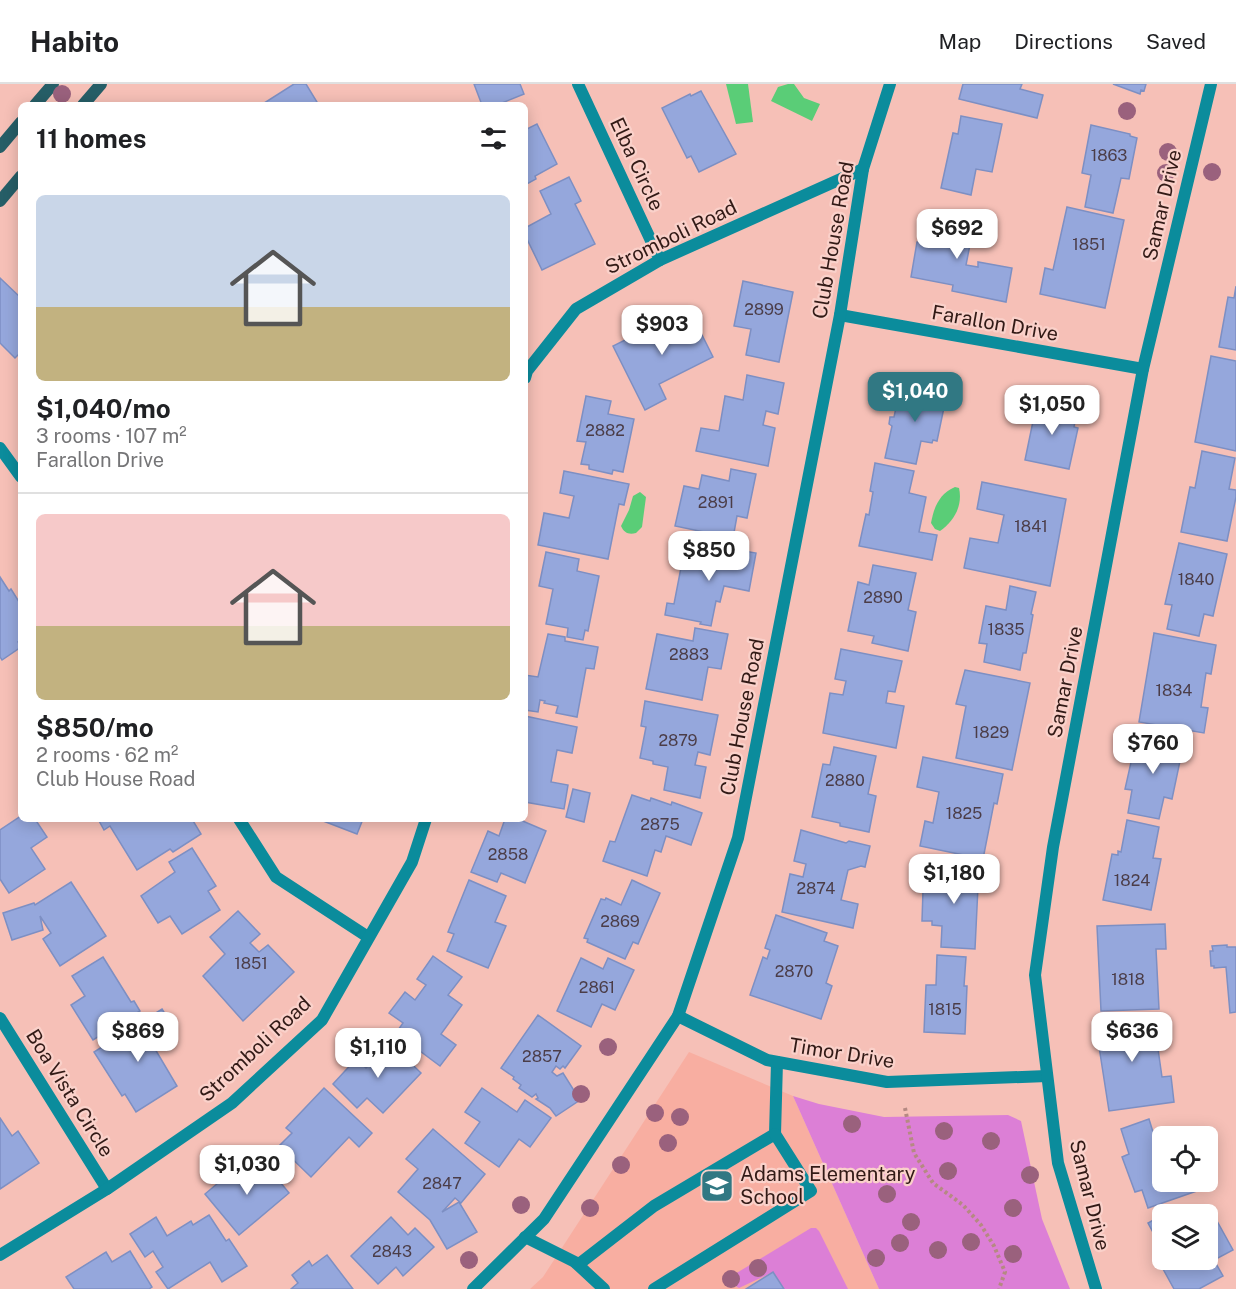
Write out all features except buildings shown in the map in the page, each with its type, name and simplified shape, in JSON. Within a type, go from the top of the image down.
[{"type":"street","points":[[38,102],[53,84]]},
{"type":"street","points":[[86,102],[101,84]]},
{"type":"street","name":"Elba Circle","points":[[578,84],[660,260]]},
{"type":"street","name":"Club House Road","points":[[473,1289],[544,1219],[678,1016],[738,838],[840,315],[863,169],[890,84]]},
{"type":"street","name":"Samar Drive","points":[[1096,1289],[1058,1163],[1035,975],[1053,847],[1143,369],[1211,84]]},
{"type":"street","points":[[0,147],[18,126]]},
{"type":"street","name":"Stromboli Road","points":[[528,370],[576,309],[660,260],[863,169]]},
{"type":"street","points":[[0,201],[18,180]]},
{"type":"street","name":"Farallon Drive","points":[[840,315],[1143,369]]},
{"type":"street","points":[[0,448],[18,473]]},
{"type":"street","points":[[242,822],[276,877],[368,937]]},
{"type":"street","name":"Stromboli Road","points":[[0,1256],[107,1189],[232,1103],[321,1020],[412,861],[425,822]]},
{"type":"street","name":"Timor Drive","points":[[678,1016],[767,1060],[887,1082],[1047,1076]]},
{"type":"street","name":"Boa Vista Circle","points":[[0,1018],[107,1189]]},
{"type":"street","points":[[654,1289],[811,1191],[775,1134],[777,1062]]},
{"type":"street","points":[[576,1263],[579,1264],[654,1206],[775,1134]]},
{"type":"street","points":[[525,1237],[576,1263],[604,1289]]},
{"type":"path","points":[[905,1108],[914,1153],[933,1183],[963,1205],[994,1246],[1005,1272],[999,1289]]},
{"type":"shaded area","points":[[726,84],[748,84],[753,122],[736,124]]},
{"type":"shaded area","points":[[794,84],[804,98],[820,104],[812,121],[771,101],[778,87]]},
{"type":"shaded area","points":[[955,487],[959,488],[960,495],[956,512],[940,531],[935,529],[931,523],[936,506],[945,493]]},
{"type":"shaded area","points":[[640,492],[646,497],[642,527],[636,533],[629,534],[621,526],[633,496]]},
{"type":"shaded area","name":"Adams Elementary School","points":[[689,1052],[793,1096],[879,1289],[530,1289],[543,1277]]},
{"type":"shaded area","points":[[793,1096],[819,1104],[884,1117],[1008,1115],[1021,1121],[1042,1219],[1070,1289],[879,1289]]},
{"type":"shaded area","points":[[811,1228],[819,1231],[848,1289],[784,1289],[773,1272],[739,1288],[725,1280]]},
{"type":"place","name":"Adams Elementary School","points":[[717,1186]]}]
